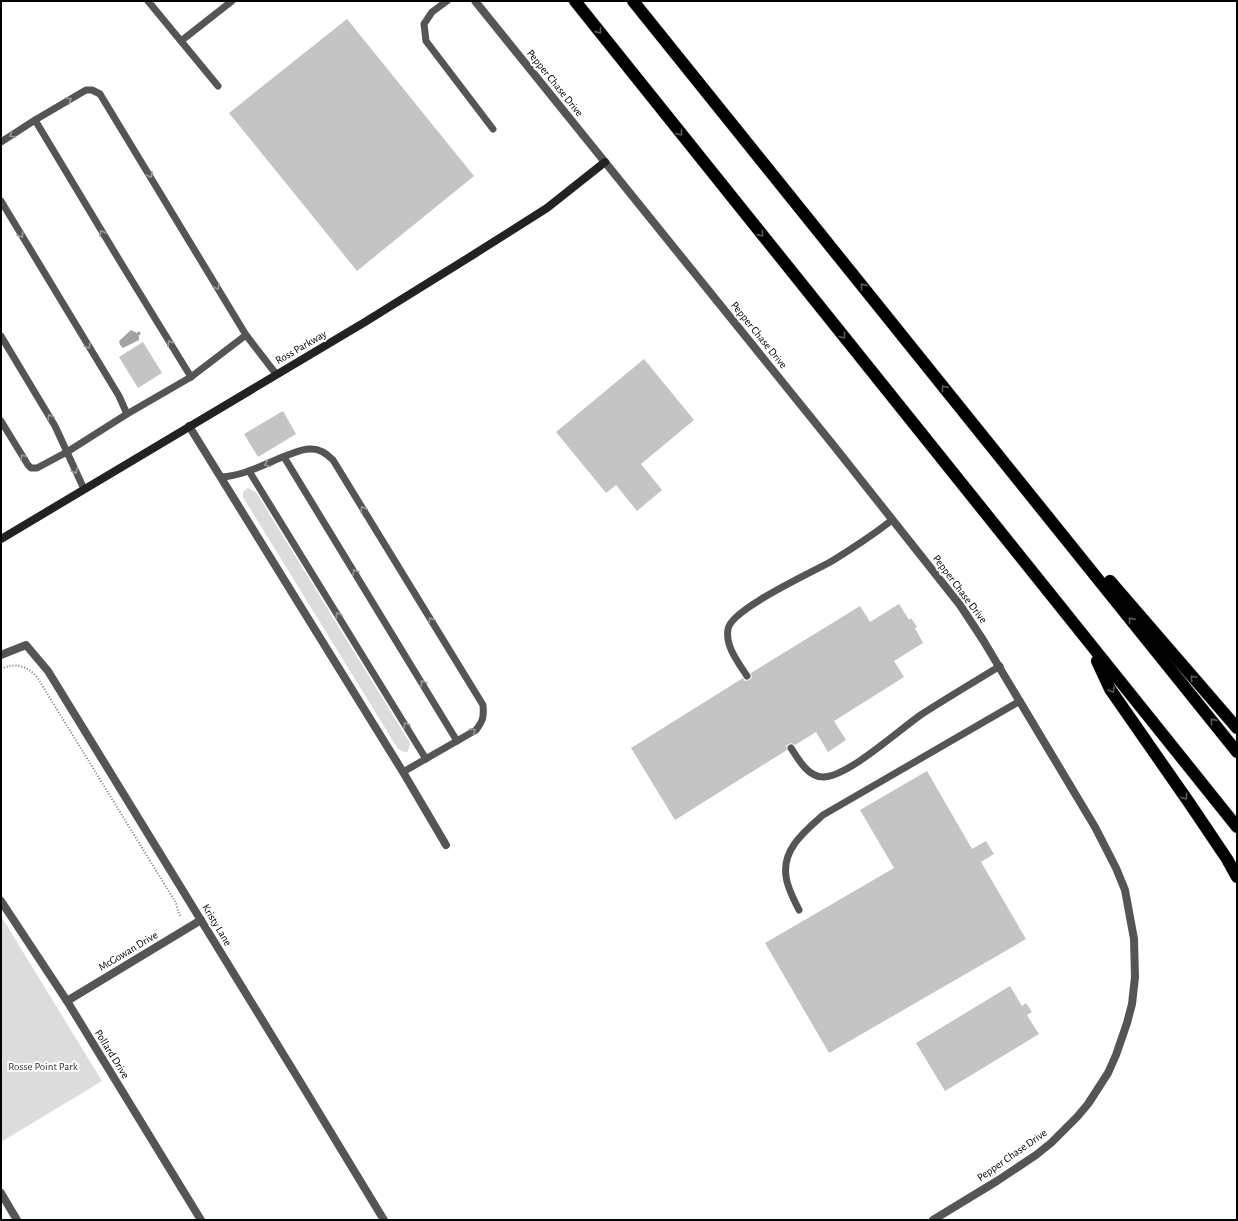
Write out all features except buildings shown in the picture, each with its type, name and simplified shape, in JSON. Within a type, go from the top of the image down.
[{"type":"highway","points":[[574,1],[1237,827]]},
{"type":"highway","points":[[633,1],[1237,752]]},
{"type":"highway","points":[[963,410],[1237,728]]},
{"type":"highway","points":[[1088,642],[1110,689],[1194,810],[1227,859],[1237,877]]},
{"type":"street","name":"Pepper Chase Drive","points":[[475,1],[960,605],[1000,666],[1101,838],[1125,890],[1134,939],[1135,977],[1132,1004],[1122,1041],[1110,1069],[1077,1117],[1051,1143],[997,1181],[933,1220]]},
{"type":"street","name":"Ross Parkway","points":[[1,539],[372,318],[547,208],[605,162]]},
{"type":"street","points":[[189,426],[403,772],[446,845]]},
{"type":"street","name":"Kristy Lane","points":[[1,655],[26,645],[48,671],[384,1220]]},
{"type":"street","name":"Pollard Drive","points":[[1,901],[67,1001],[201,1220]]},
{"type":"street","name":"McGowan Drive","points":[[67,1001],[201,920]]},
{"type":"street","points":[[1,1193],[17,1220]]},
{"type":"lane","points":[[148,1],[218,86]]},
{"type":"lane","points":[[181,41],[232,1]]},
{"type":"lane","points":[[448,1],[432,12],[424,24],[426,41],[494,129]]},
{"type":"lane","points":[[1,142],[86,90],[92,90],[100,94],[246,336],[276,374]]},
{"type":"lane","points":[[35,120],[191,376]]},
{"type":"lane","points":[[1,201],[118,396],[127,414]]},
{"type":"lane","points":[[1,215],[9,214]]},
{"type":"lane","points":[[1,336],[55,426],[84,489]]},
{"type":"lane","points":[[1,421],[28,464],[32,468],[42,466],[191,376],[246,336]]},
{"type":"lane","points":[[221,477],[232,476],[249,471],[302,450],[313,449],[325,452],[333,460],[481,702],[484,713],[482,722],[476,730],[403,772]]},
{"type":"lane","points":[[284,457],[457,741]]},
{"type":"lane","points":[[249,471],[426,759]]},
{"type":"lane","points":[[747,676],[733,654],[729,644],[728,628],[730,623],[738,614],[774,591],[830,562],[878,531],[892,520]]},
{"type":"lane","points":[[791,748],[810,773],[823,777],[837,774],[860,761],[921,715],[1000,666]]},
{"type":"lane","points":[[799,910],[792,896],[786,877],[785,864],[792,846],[805,831],[823,815],[1020,700]]},
{"type":"path","points":[[1,669],[12,665],[19,666],[32,672],[37,677],[170,892],[178,906],[180,916]]},
{"type":"green space","points":[[248,488],[256,492],[410,743],[407,752],[398,749],[243,497],[243,492]]},
{"type":"green space","name":"Rosse Point Park","points":[[1,916],[102,1081],[1,1142]]},
{"type":"shaded area","points":[[131,330],[137,333],[139,331],[141,334],[139,335],[139,340],[123,348],[119,341]]}]
